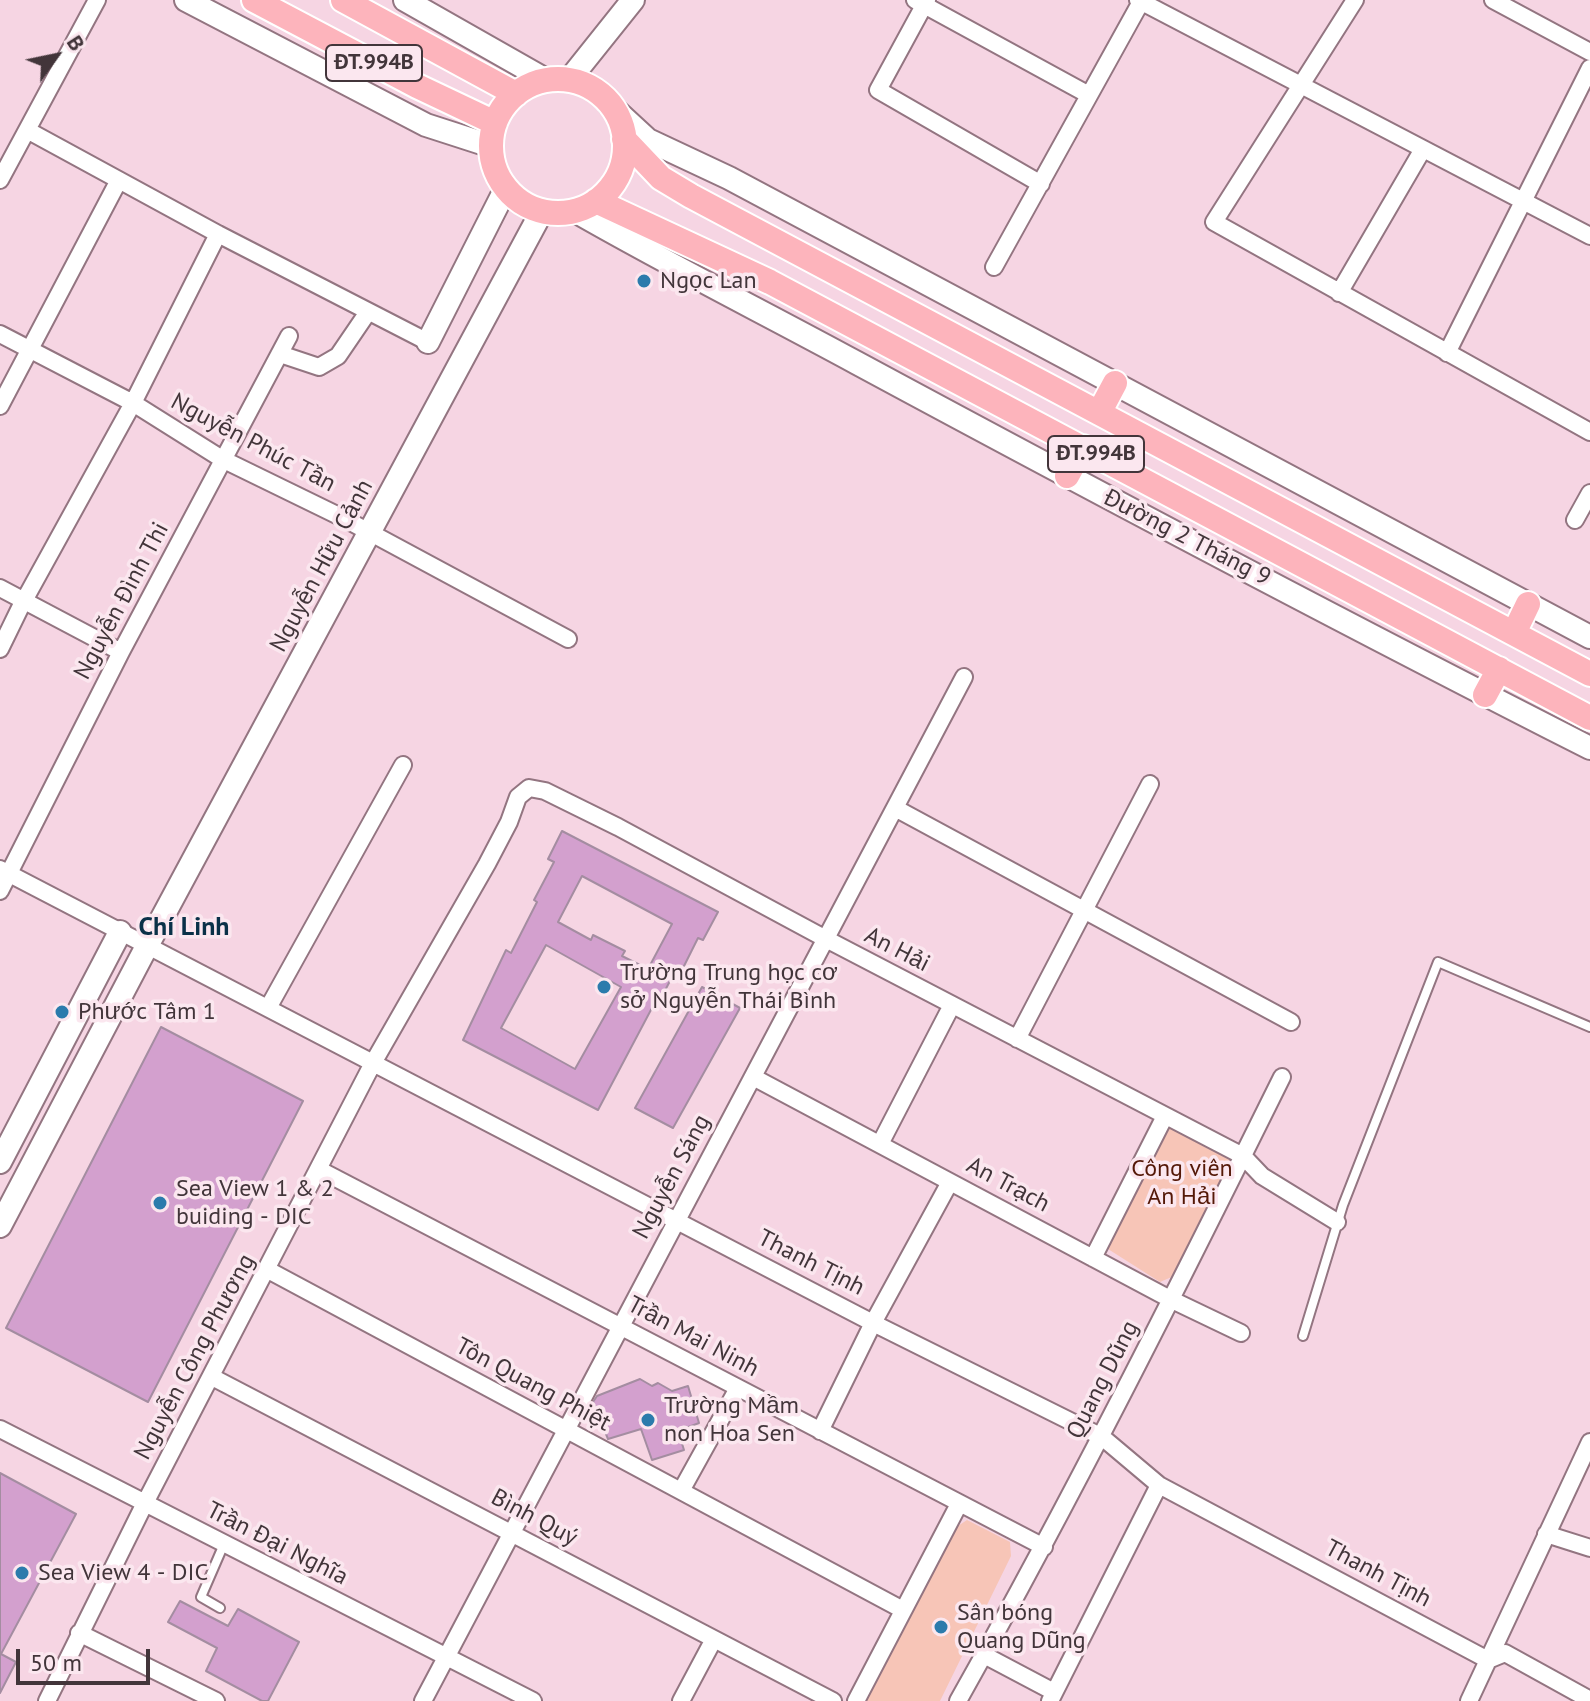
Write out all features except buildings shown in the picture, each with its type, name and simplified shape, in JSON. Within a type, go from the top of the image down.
[{"type":"main road","name":"ĐT.994B","points":[[186,0],[426,125],[493,134]]},
{"type":"main road","name":"ĐT.994B","points":[[254,0],[417,86],[493,134]]},
{"type":"main road","name":"ĐT.994B","points":[[343,0],[516,94]]},
{"type":"main road","name":"ĐT.994B","points":[[405,0],[557,80],[594,90],[648,140],[729,178],[1590,637]]},
{"type":"main road","points":[[542,211],[522,202],[506,188],[495,169],[493,134],[504,107],[527,87],[557,80],[633,0]]},
{"type":"main road","name":"ĐT.994B","points":[[610,105],[618,118],[624,139],[661,178],[691,196],[1590,674]]},
{"type":"main road","points":[[586,206],[609,189],[620,170],[624,139]]},
{"type":"main road","points":[[428,342],[506,188]]},
{"type":"main road","name":"ĐT.994B","points":[[542,211],[558,213],[586,206]]},
{"type":"main road","name":"Đường 2 Tháng 9","points":[[586,206],[770,282],[1590,718]]},
{"type":"main road","name":"Đường 2 Tháng 9","points":[[586,206],[644,250],[1067,476],[1590,748]]},
{"type":"main road","name":"Nguyễn Hữu Cảnh","points":[[0,1226],[542,211]]},
{"type":"main road","points":[[1099,413],[1115,383]]},
{"type":"main road","points":[[1067,476],[1083,447]]},
{"type":"main road","points":[[1514,633],[1528,604]]},
{"type":"main road","points":[[1485,695],[1499,669]]},
{"type":"main road","points":[[0,1162],[120,932]]},
{"type":"street","points":[[0,180],[97,0]]},
{"type":"street","points":[[1355,0],[1214,222],[1590,432]]},
{"type":"street","points":[[1493,0],[1590,52]]},
{"type":"street","points":[[994,267],[1140,1],[1590,236]]},
{"type":"street","points":[[1041,184],[878,90],[921,2],[1089,95]]},
{"type":"street","points":[[1447,353],[1590,68]]},
{"type":"street","points":[[27,130],[218,234],[428,342]]},
{"type":"street","points":[[1339,293],[1423,149]]},
{"type":"street","points":[[0,406],[119,180]]},
{"type":"street","points":[[0,649],[23,601],[133,403],[218,234]]},
{"type":"street","points":[[280,354],[319,367],[338,356],[368,312]]},
{"type":"street","name":"Nguyễn Phúc Tần","points":[[0,334],[133,403],[222,459],[568,639]]},
{"type":"street","name":"Nguyễn Đình Thi","points":[[0,891],[5,872],[289,336]]},
{"type":"street","points":[[1575,520],[1590,493]]},
{"type":"street","points":[[0,588],[121,652]]},
{"type":"street","name":"Nguyễn Sáng","points":[[423,1701],[964,677]]},
{"type":"street","points":[[268,1008],[403,765]]},
{"type":"street","points":[[1017,1039],[1150,784]]},
{"type":"street","name":"An Hải","points":[[529,788],[545,791],[618,827],[1243,1156],[1262,1176],[1337,1222]]},
{"type":"street","name":"Nguyễn Công Phương","points":[[47,1701],[145,1503],[373,1063],[487,864],[518,797],[529,788]]},
{"type":"street","points":[[895,808],[1291,1022]]},
{"type":"street","name":"Thanh Tịnh","points":[[5,872],[873,1323],[1102,1437],[1159,1485],[1488,1660],[1505,1653],[1590,1700]]},
{"type":"street","points":[[880,1144],[952,1005]]},
{"type":"street","name":"An Trạch","points":[[753,1077],[1170,1299],[1241,1333]]},
{"type":"street","name":"Quang Dũng","points":[[958,1701],[1102,1437],[1282,1077]]},
{"type":"street","points":[[1093,1258],[1165,1116]]},
{"type":"street","name":"Trần Mai Ninh","points":[[320,1170],[1044,1547]]},
{"type":"street","points":[[820,1431],[873,1323],[950,1182]]},
{"type":"street","name":"Tôn Quang Phiệt","points":[[268,1270],[903,1610]]},
{"type":"street","name":"Bình Quý","points":[[212,1377],[833,1701]]},
{"type":"street","points":[[681,1491],[738,1388]]},
{"type":"street","name":"Trần Đại Nghĩa","points":[[0,1429],[533,1701]]},
{"type":"street","points":[[1469,1701],[1590,1442]]},
{"type":"street","points":[[984,1655],[1052,1696],[1159,1485]]},
{"type":"street","points":[[856,1701],[959,1504]]},
{"type":"street","points":[[1546,1534],[1590,1548]]},
{"type":"street","points":[[79,1633],[216,1701]]},
{"type":"street","points":[[681,1701],[714,1639]]},
{"type":"lane","points":[[1303,1336],[1337,1222],[1438,962],[1590,1027]]},
{"type":"lane","points":[[220,1608],[201,1597],[224,1544]]},
{"type":"green space","name":"Công viên An Hải","points":[[1169,1128],[1231,1157],[1230,1167],[1174,1276],[1160,1282],[1108,1249]]},
{"type":"green space","points":[[967,1520],[1010,1542],[1011,1556],[940,1701],[867,1701],[866,1697],[955,1528]]},
{"type":"place","name":"Ngọc Lan","points":[[644,281]]},
{"type":"place","name":"Trường Trung học cơ sở Nguyễn Thái Bình","points":[[604,987]]},
{"type":"place","name":"Phước Tâm 1","points":[[62,1012]]},
{"type":"place","name":"Sea View 1 & 2 buiding - DIC","points":[[160,1203]]},
{"type":"place","name":"Trường Mầm non Hoa Sen","points":[[648,1420]]},
{"type":"place","name":"Sea View 4 - DIC","points":[[22,1573]]},
{"type":"place","name":"Sân bóng Quang Dũng","points":[[941,1627]]},
{"type":"district","name":"Chí Linh","points":[[184,928]]}]
